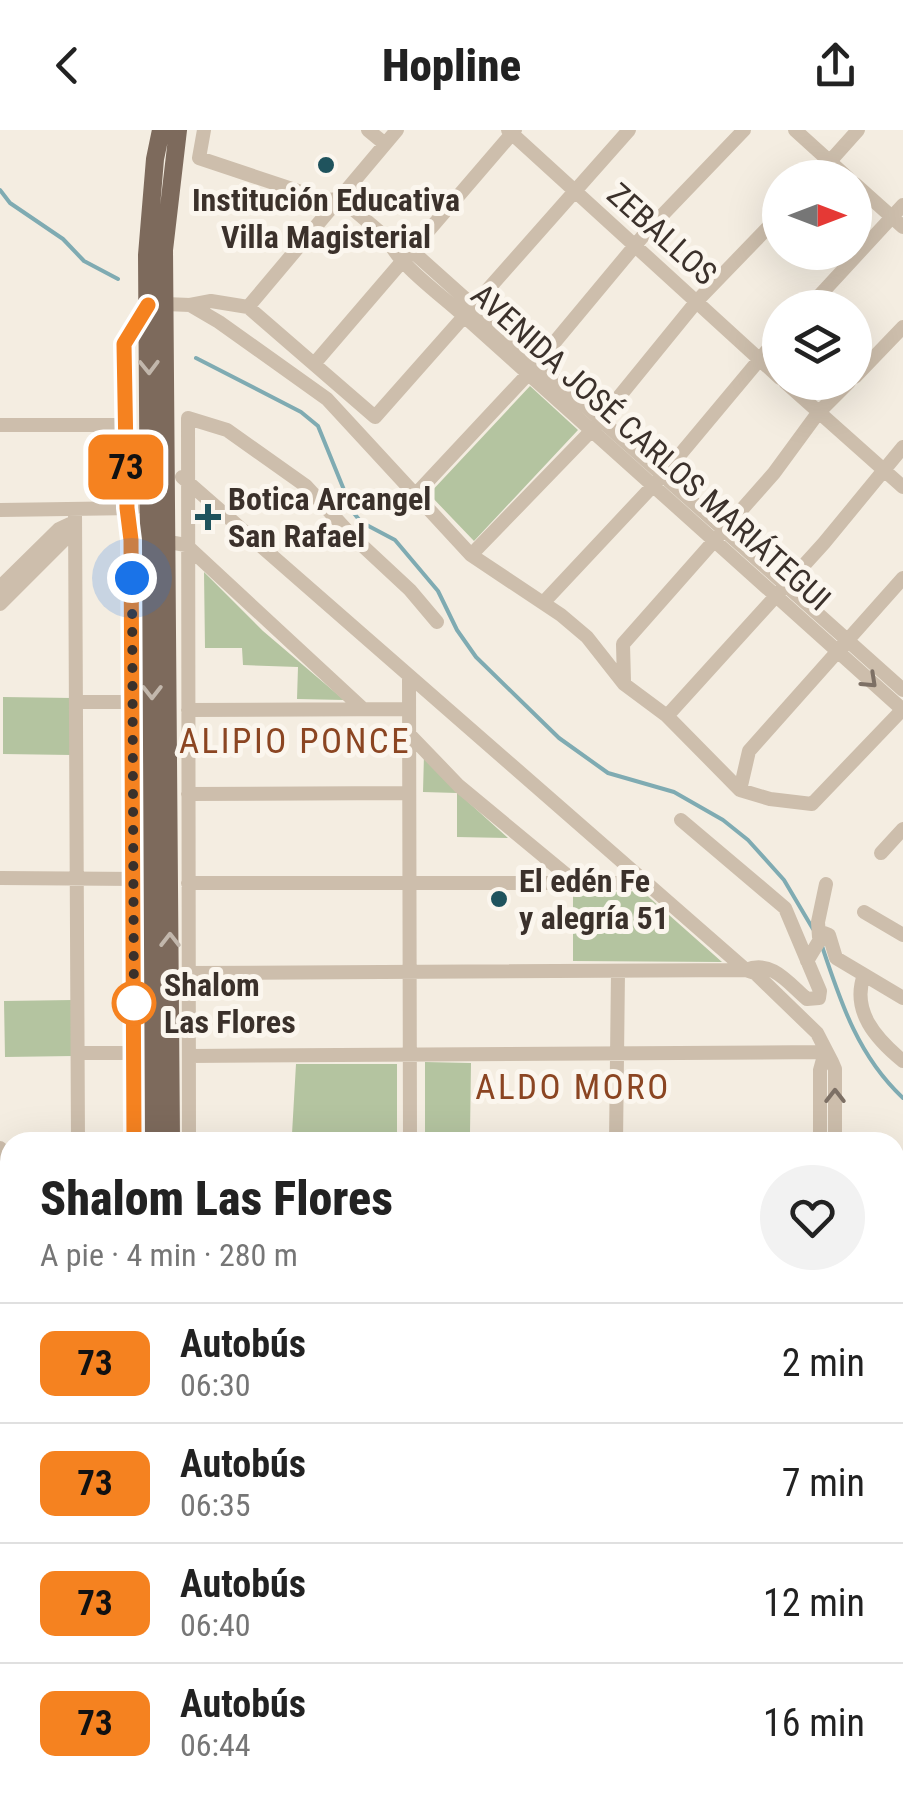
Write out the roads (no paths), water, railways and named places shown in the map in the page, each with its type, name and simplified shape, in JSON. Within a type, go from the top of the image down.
[{"type":"main road","points":[[161,130],[152,188],[166,463],[159,540],[161,880],[172,1132]]},
{"type":"main road","points":[[159,540],[151,508],[156,304],[178,130]]},
{"type":"main road","points":[[153,1132],[161,880]]},
{"type":"street","points":[[204,130],[199,158],[325,200],[340,200]]},
{"type":"street","points":[[248,308],[390,135],[368,130]]},
{"type":"street","points":[[135,1132],[161,880],[127,508],[124,344],[156,304],[211,301],[248,308],[375,416],[629,130]]},
{"type":"street","points":[[414,496],[533,368],[635,244],[744,130]]},
{"type":"street","points":[[795,130],[829,160]]},
{"type":"street","points":[[831,160],[858,130]]},
{"type":"street","points":[[314,364],[512,131]]},
{"type":"street","name":"ZEBALLOS","points":[[512,131],[762,362]]},
{"type":"street","points":[[872,199],[897,222]]},
{"type":"street","name":"AVENIDA JOSÉ CARLOS MARIÁTEGUI","points":[[340,200],[408,256],[844,647],[903,690]]},
{"type":"street","points":[[827,290],[897,222],[903,204]]},
{"type":"street","points":[[471,556],[597,424],[654,358],[696,301],[762,233]]},
{"type":"street","points":[[190,305],[327,399],[471,556],[544,603],[587,637],[624,684],[667,716],[740,790],[770,800],[812,804],[903,710]]},
{"type":"street","points":[[872,359],[903,327]]},
{"type":"street","points":[[544,603],[711,420],[762,354]]},
{"type":"street","name":"ZEBALLOS","points":[[804,400],[903,487]]},
{"type":"street","points":[[624,684],[623,644],[774,474],[831,400]]},
{"type":"street","points":[[189,1132],[188,973],[161,880],[188,794],[188,418],[228,430],[306,486],[438,622]]},
{"type":"street","points":[[0,425],[126,424]]},
{"type":"street","points":[[667,716],[781,592],[903,447]]},
{"type":"street","points":[[166,463],[746,970]]},
{"type":"street","points":[[0,510],[75,516],[151,508]]},
{"type":"street","points":[[0,588],[75,516]]},
{"type":"street","points":[[0,604],[66,538],[75,516]]},
{"type":"street","points":[[75,516],[78,1132]]},
{"type":"street","points":[[131,540],[186,545],[363,709]]},
{"type":"street","points":[[740,790],[748,751],[903,578]]},
{"type":"street","name":"AVENIDA JOSÉ CARLOS MARIÁTEGUI","points":[[844,647],[903,710]]},
{"type":"street","points":[[409,676],[410,1132]]},
{"type":"street","points":[[83,702],[125,702]]},
{"type":"street","points":[[188,710],[408,709]]},
{"type":"street","points":[[408,733],[460,786],[574,882]]},
{"type":"street","points":[[188,794],[408,793]]},
{"type":"street","points":[[681,820],[784,908],[820,991],[819,998],[807,1000],[770,968],[746,970]]},
{"type":"street","points":[[880,852],[903,828]]},
{"type":"street","points":[[0,878],[647,883]]},
{"type":"street","points":[[819,937],[826,884]]},
{"type":"street","points":[[864,912],[903,935]]},
{"type":"street","points":[[806,960],[824,933],[836,958],[903,998]]},
{"type":"street","points":[[188,973],[746,970],[755,973],[817,1032],[835,1070],[826,1132]]},
{"type":"street","points":[[616,1132],[618,972]]},
{"type":"street","points":[[864,975],[858,991],[864,1012],[884,1045],[903,1061]]},
{"type":"street","points":[[189,1056],[825,1052]]},
{"type":"street","points":[[85,1053],[122,1053]]},
{"type":"waterway","points":[[0,190],[10,203],[63,239],[84,261],[118,279]]},
{"type":"waterway","points":[[196,358],[301,412],[318,426],[353,512],[361,522],[395,540],[438,591],[476,657],[559,738],[608,773],[674,792],[723,820],[748,840],[784,880],[813,929]]},
{"type":"waterway","points":[[822,946],[844,1008],[863,1046],[903,1098]]},
{"type":"place","name":"Institución Educativa Villa Magisterial","points":[[326,165]]},
{"type":"place","name":"Botica Arcangel San Rafael","points":[[208,517]]},
{"type":"place","name":"El edén Fe y alegría 51","points":[[499,899]]},
{"type":"place","name":"Shalom Las Flores","points":[[134,1003]]},
{"type":"district","name":"ALIPIO PONCE","points":[[295,741]]},
{"type":"district","name":"ALDO MORO","points":[[573,1087]]}]
